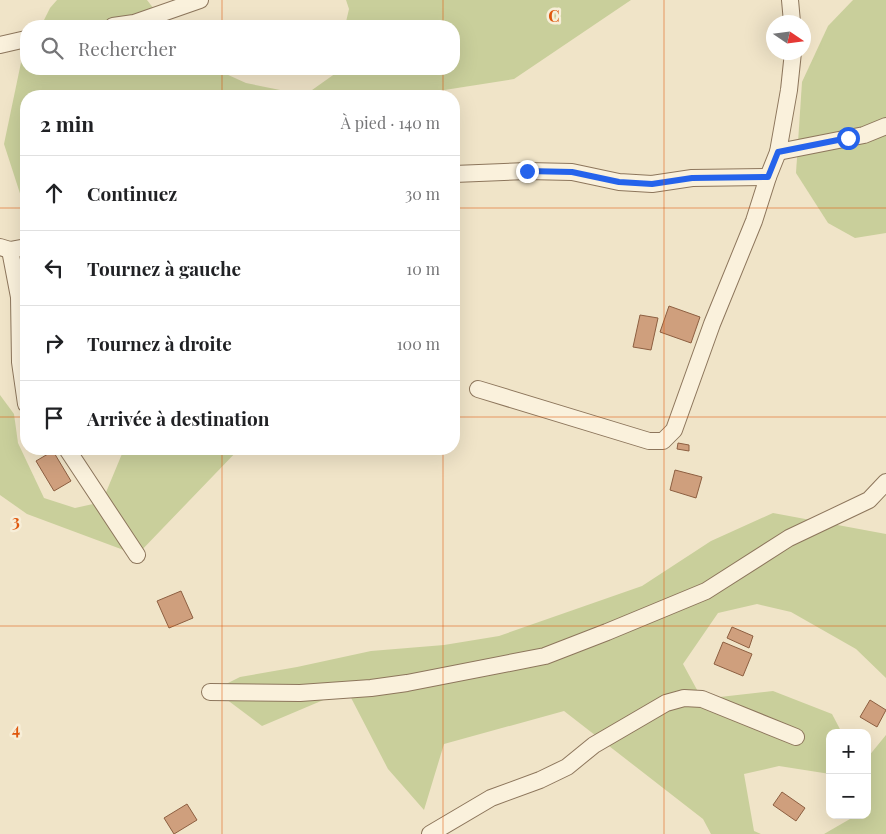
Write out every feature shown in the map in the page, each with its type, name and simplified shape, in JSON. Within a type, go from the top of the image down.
[{"type":"street","points":[[143,20],[200,0]]},
{"type":"street","points":[[790,0],[791,15]]},
{"type":"street","points":[[0,45],[20,41]]},
{"type":"street","points":[[478,389],[649,441],[663,441],[674,430],[712,324],[754,221],[778,152],[792,60]]},
{"type":"street","points":[[778,152],[864,135],[886,126]]},
{"type":"street","points":[[460,174],[527,171],[572,172],[619,182],[652,184],[692,178],[768,177]]},
{"type":"street","points":[[20,247],[5,248],[19,291],[20,362]]},
{"type":"street","points":[[71,455],[137,555]]},
{"type":"street","points":[[210,692],[300,694],[371,688],[416,682],[546,656],[706,591],[789,538],[869,500],[886,482]]},
{"type":"street","points":[[869,500],[886,502]]},
{"type":"street","points":[[430,834],[491,798],[540,780],[567,766],[602,740],[666,703],[684,698],[702,699],[796,737]]},
{"type":"green space","points":[[57,0],[147,0],[162,20],[44,20],[50,8]]},
{"type":"green space","points":[[346,0],[631,0],[514,79],[444,90],[312,90],[333,75],[460,75],[460,20],[346,20],[349,9]]},
{"type":"green space","points":[[853,0],[886,0],[886,233],[855,238],[828,223],[796,173],[802,82],[828,26]]},
{"type":"green space","points":[[20,67],[20,75],[228,75],[246,83],[280,90],[20,90],[20,193],[4,144]]},
{"type":"green space","points":[[0,395],[14,414],[20,455],[24,455],[44,498],[75,508],[102,502],[122,455],[233,455],[137,555],[27,514],[0,495]]},
{"type":"green space","points":[[773,513],[886,534],[886,678],[856,649],[791,612],[757,604],[718,613],[683,664],[702,699],[773,691],[832,714],[840,729],[826,729],[826,773],[779,766],[744,774],[754,831],[761,834],[711,834],[703,819],[564,711],[444,744],[424,810],[388,769],[347,690],[262,726],[218,693],[210,692],[240,677],[371,651],[444,645],[499,636],[642,586],[711,541]]},
{"type":"green space","points":[[886,735],[886,834],[824,834],[850,819],[871,819],[871,753]]},
{"type":"building","points":[[669,306],[700,317],[691,343],[660,332]]},
{"type":"building","points":[[640,315],[658,318],[651,350],[633,347]]},
{"type":"building","points":[[678,443],[689,445],[689,451],[677,449]]},
{"type":"building","points":[[46,455],[55,455],[71,481],[54,491],[36,461]]},
{"type":"building","points":[[675,470],[702,477],[696,498],[670,490]]},
{"type":"building","points":[[181,591],[193,618],[169,628],[157,601]]},
{"type":"building","points":[[732,627],[753,636],[749,648],[727,638]]},
{"type":"building","points":[[723,642],[752,654],[743,676],[714,664]]},
{"type":"building","points":[[870,700],[886,710],[877,727],[860,717]]},
{"type":"building","points":[[782,792],[805,808],[796,821],[773,805]]},
{"type":"building","points":[[187,804],[197,820],[174,834],[164,818]]},
{"type":"route","points":[[527,171],[572,172],[619,182],[652,184],[692,178],[768,177],[778,152],[848,138]]}]
